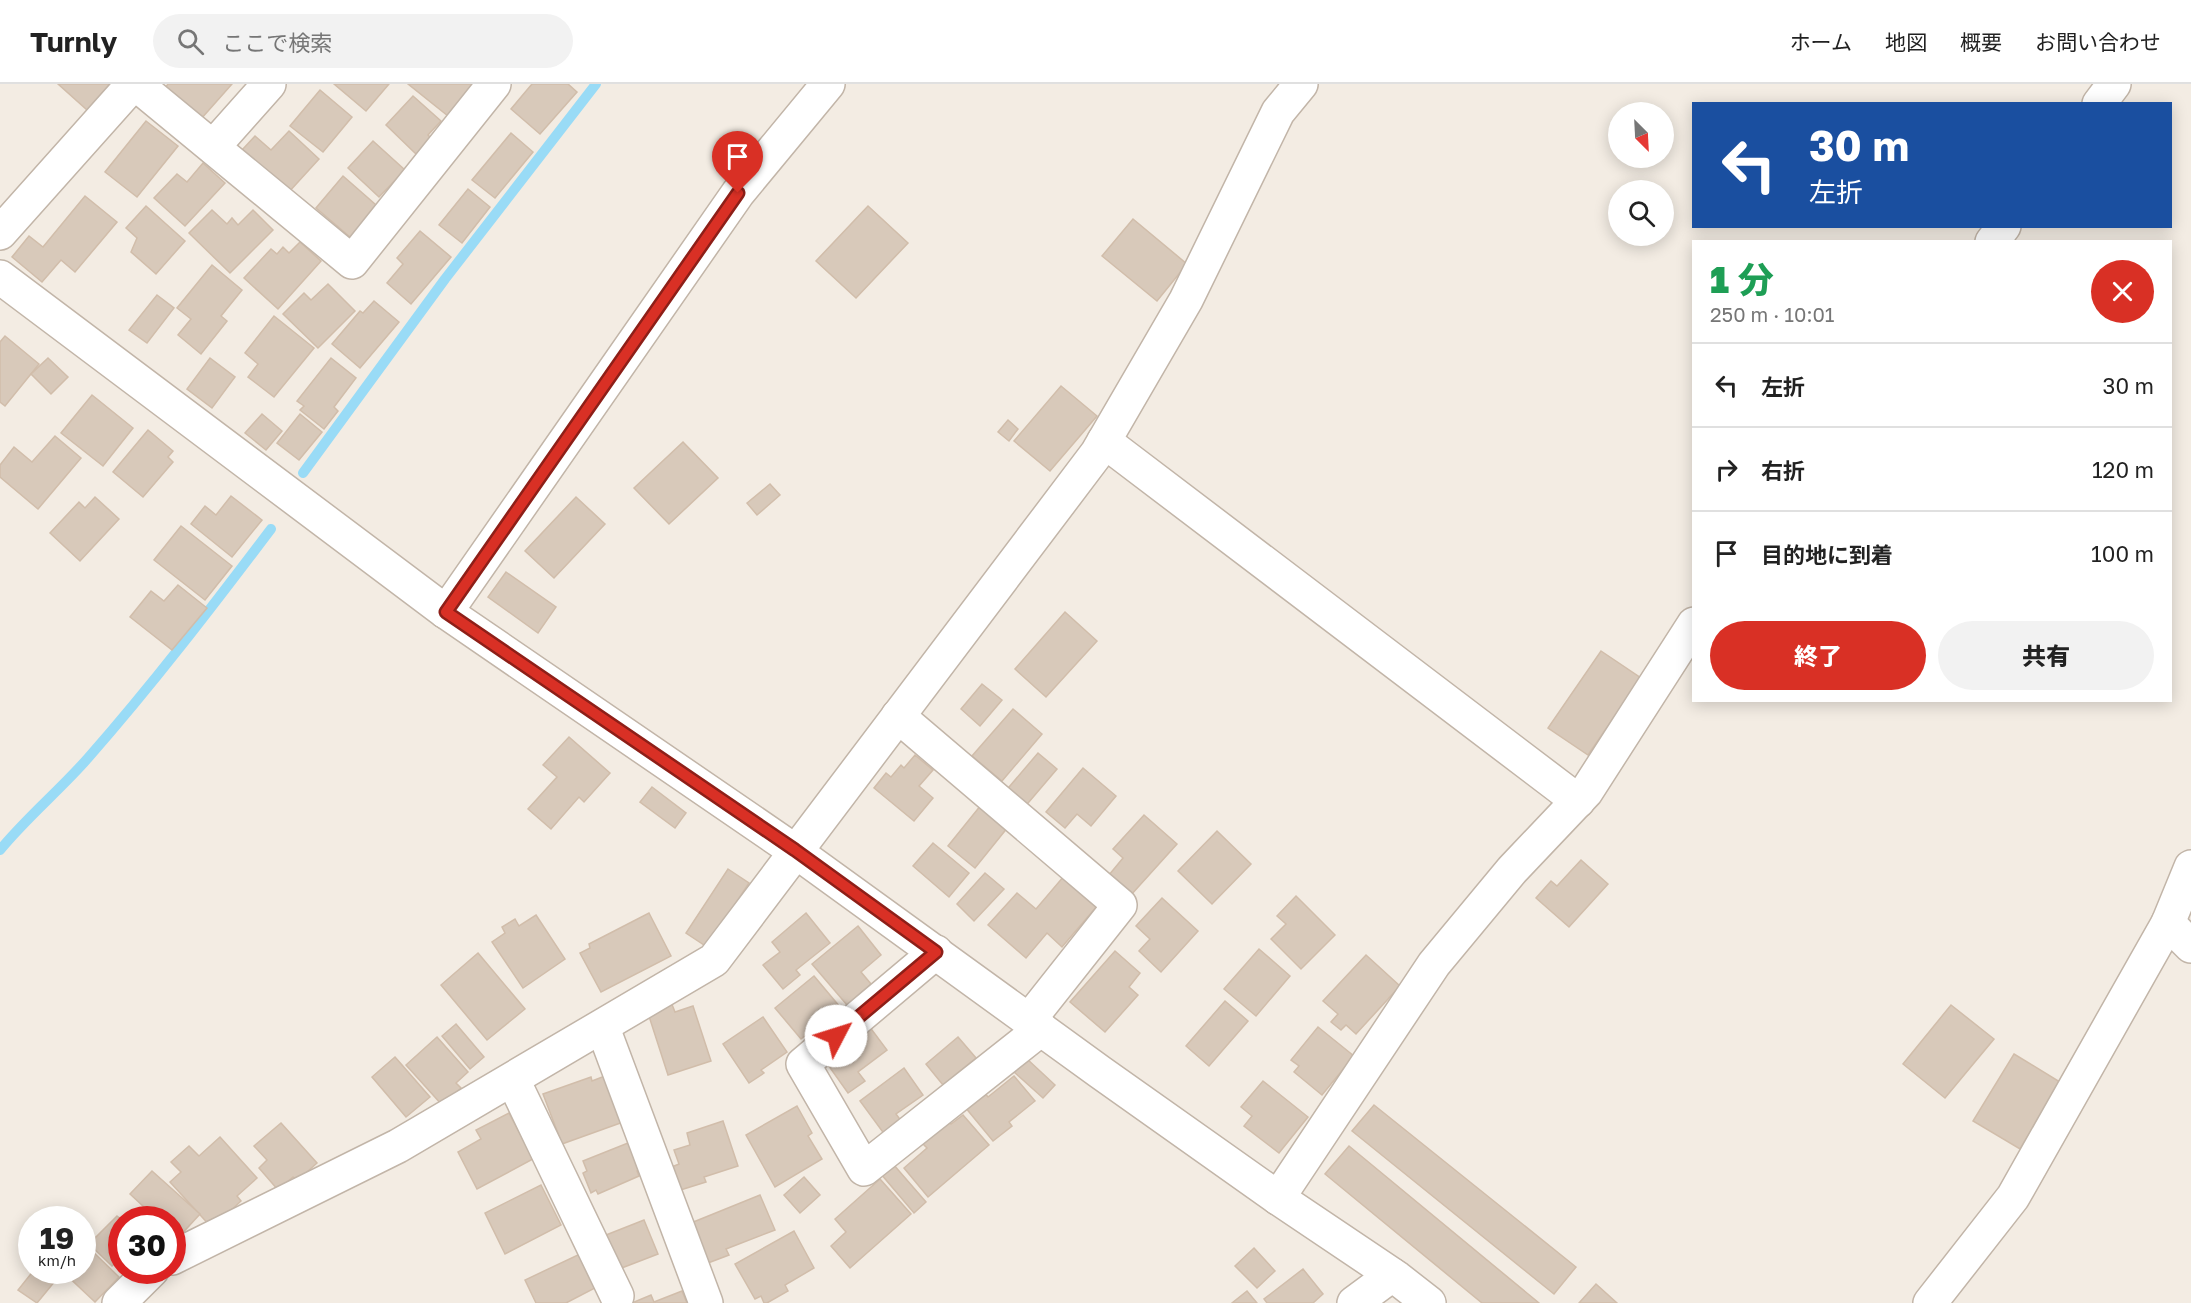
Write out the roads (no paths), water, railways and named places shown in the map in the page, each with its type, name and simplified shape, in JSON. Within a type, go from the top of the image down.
[{"type":"street","points":[[0,233],[135,84],[352,262],[494,84]]},
{"type":"street","points":[[213,147],[269,84]]},
{"type":"street","points":[[446,612],[738,193],[828,84]]},
{"type":"street","points":[[186,1251],[398,1146],[603,1028],[714,960],[1104,441],[1186,300],[1278,112],[1301,84]]},
{"type":"street","points":[[2100,102],[2114,84]]},
{"type":"street","points":[[0,277],[446,612],[795,850],[1035,1025],[1429,1303]]},
{"type":"street","points":[[1104,441],[1578,801]]},
{"type":"street","points":[[1278,1198],[1434,964],[1512,870],[1586,792],[1692,627]]},
{"type":"street","points":[[898,716],[1120,905],[1035,1025],[864,1169],[802,1064],[936,952]]},
{"type":"street","points":[[1930,1303],[2013,1197],[2168,923],[2191,867]]},
{"type":"street","points":[[2168,923],[2191,946]]},
{"type":"street","points":[[603,1028],[706,1303]]},
{"type":"street","points":[[513,1080],[617,1296]]},
{"type":"street","points":[[1354,1303],[1392,1275]]},
{"type":"street","points":[[119,1303],[138,1284]]},
{"type":"waterway","points":[[303,473],[445,279],[596,84]]},
{"type":"waterway","points":[[0,850],[77,770],[136,702],[271,529]]}]
